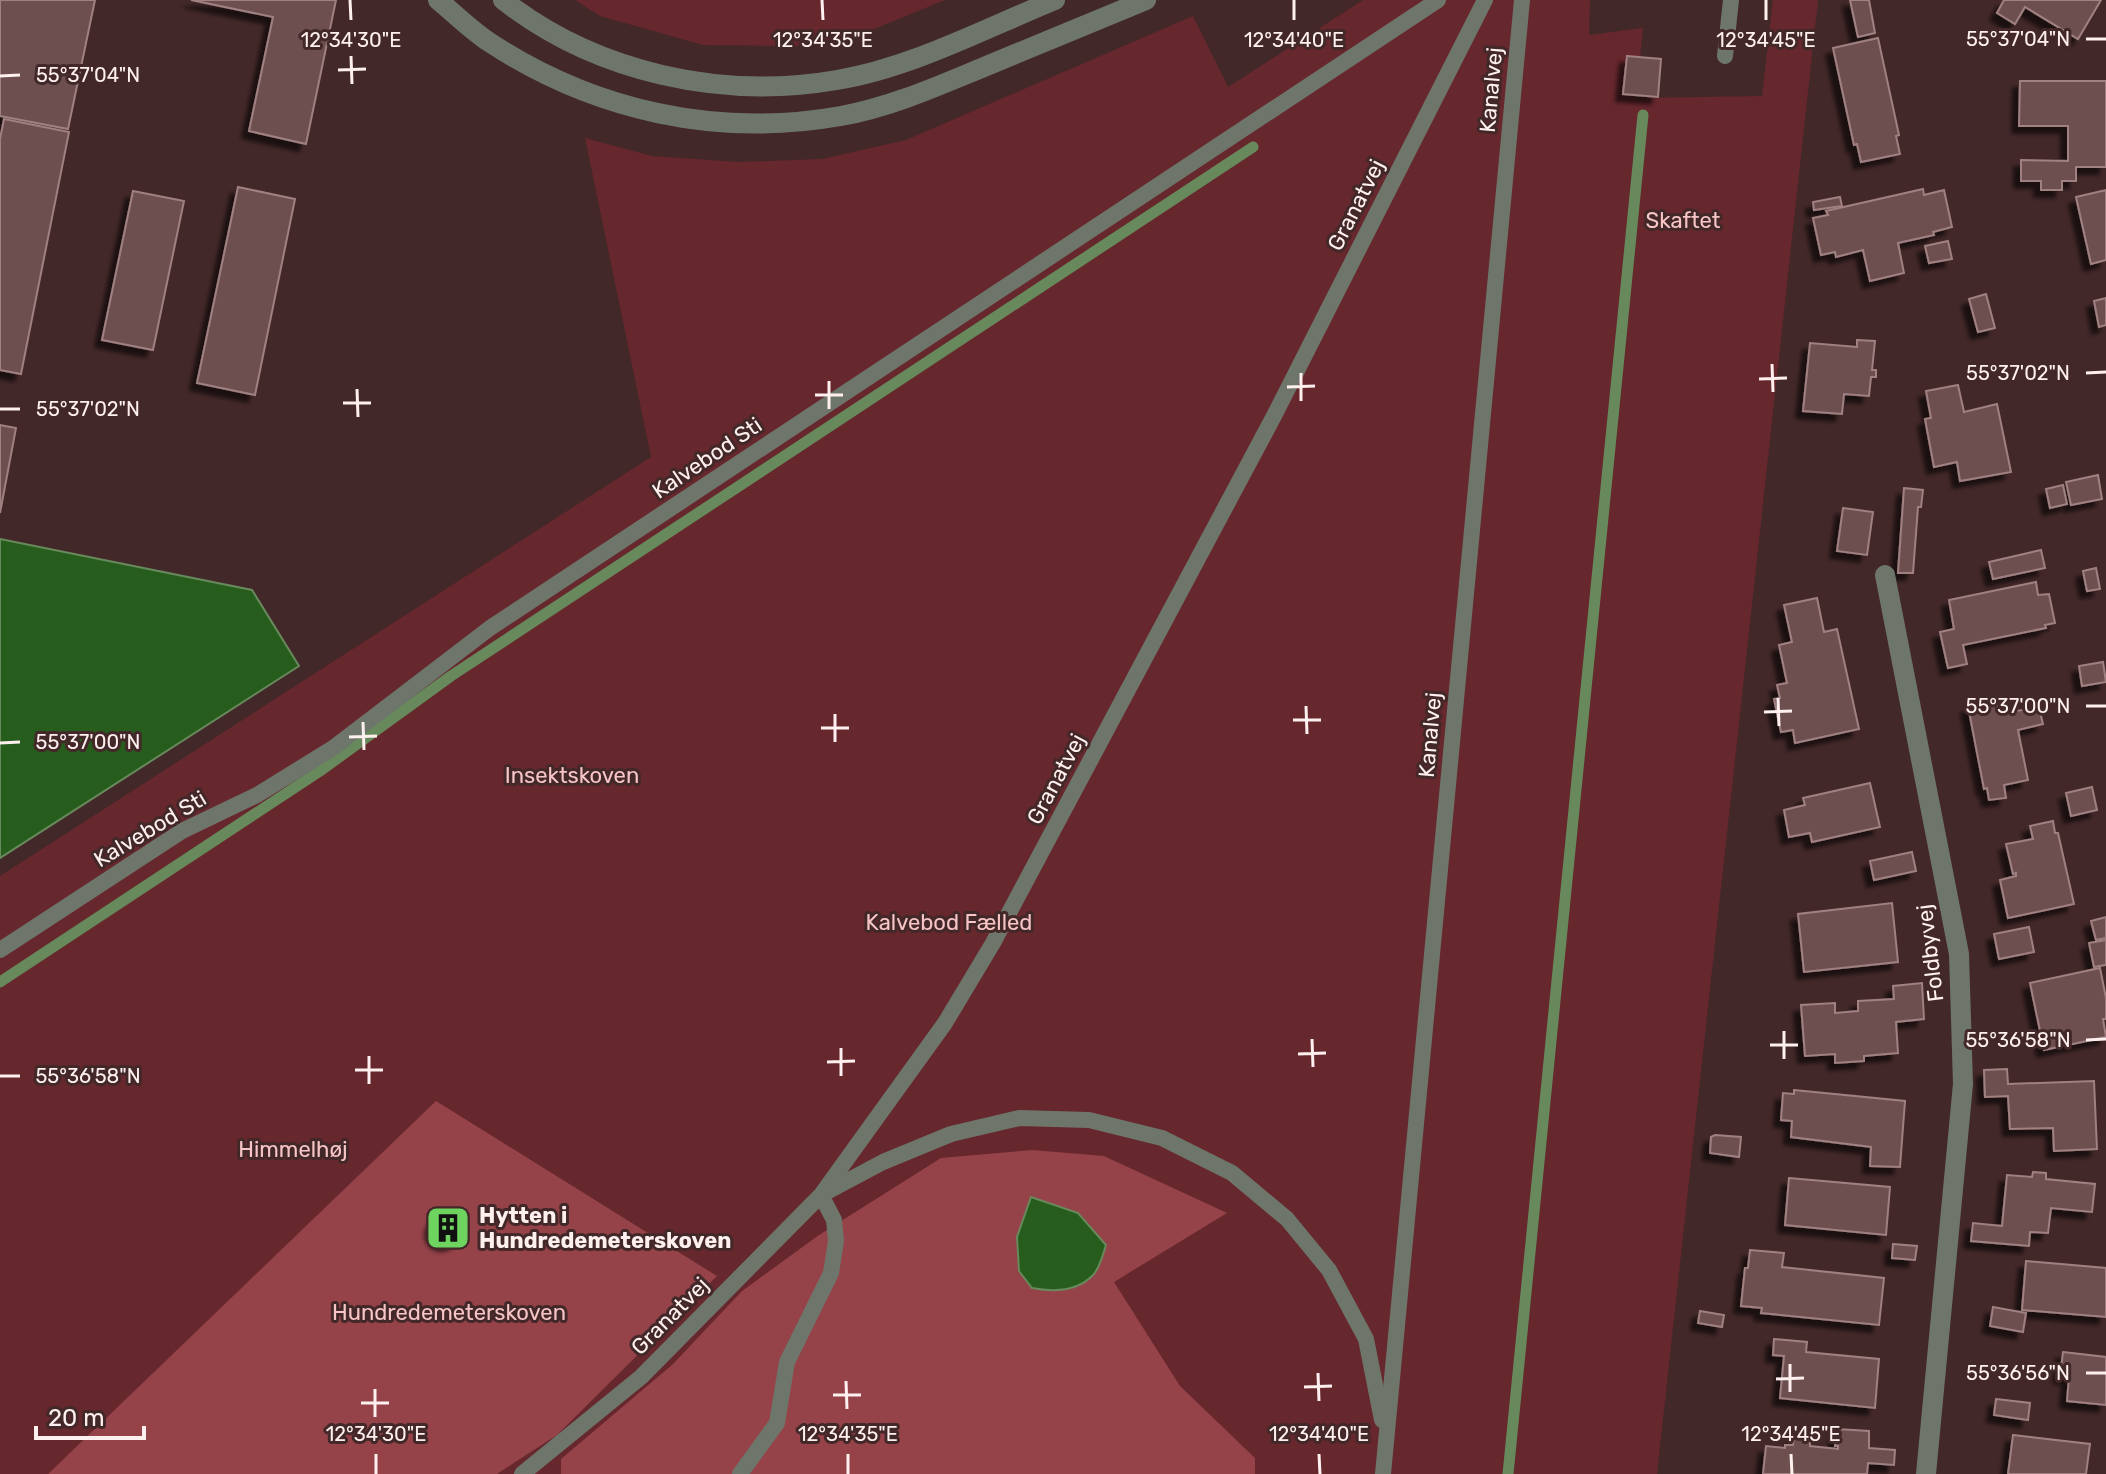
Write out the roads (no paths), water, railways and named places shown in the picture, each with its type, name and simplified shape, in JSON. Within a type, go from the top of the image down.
[{"type":"street","points":[[438,0],[487,41],[552,79],[621,106],[694,121],[768,125],[842,116],[914,96],[1146,0]]},
{"type":"street","points":[[503,0],[565,39],[630,66],[699,84],[768,88],[839,80],[904,62],[1055,0]]},
{"type":"street","name":"Foldbyvej","points":[[1885,575],[1959,954],[1963,1084],[1926,1474]]},
{"type":"lane","name":"Kalvebod Sti","points":[[0,950],[182,831],[257,795],[333,748],[503,619],[1438,0]]},
{"type":"lane","name":"Granatvej","points":[[522,1474],[641,1377],[821,1195],[945,1023],[993,943],[1275,414],[1485,0]]},
{"type":"lane","name":"Kanalvej","points":[[1383,1474],[1522,0]]},
{"type":"lane","points":[[1725,56],[1731,0]]},
{"type":"lane","points":[[740,1474],[777,1423],[787,1362],[831,1273],[836,1241],[834,1220],[821,1195],[883,1162],[951,1134],[1019,1118],[1089,1120],[1162,1138],[1232,1173],[1287,1219],[1329,1270],[1366,1339],[1386,1441]]},
{"type":"waterway","points":[[1508,1474],[1643,115]]},
{"type":"waterway","points":[[0,982],[320,771],[451,676],[1253,147]]},
{"type":"place","name":"Hytten i Hundredemeterskoven","points":[[448,1228]]},
{"type":"park label","name":"Skaftet","points":[[1683,220]]},
{"type":"park label","name":"Insektskoven","points":[[572,775]]},
{"type":"park label","name":"Kalvebod Fælled","points":[[949,922]]},
{"type":"park label","name":"Himmelhøj","points":[[293,1149]]},
{"type":"park label","name":"Hundredemeterskoven","points":[[449,1312]]}]
